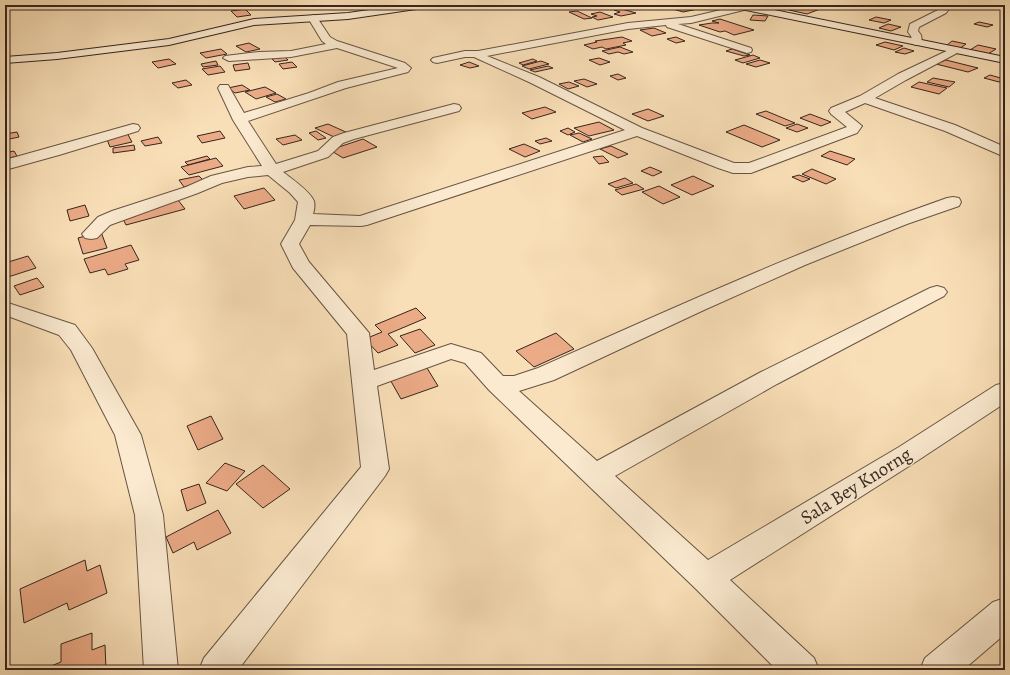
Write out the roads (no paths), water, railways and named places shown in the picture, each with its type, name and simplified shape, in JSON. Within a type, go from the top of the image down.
[{"type":"street","points":[[5,60],[57,56],[169,42],[254,22],[348,16],[423,5]]},
{"type":"street","points":[[917,42],[916,35],[913,32],[914,26],[943,11],[944,9],[933,5]]},
{"type":"street","points":[[437,60],[465,54],[478,54],[617,28],[691,20],[740,6],[1005,60]]},
{"type":"street","points":[[240,120],[253,114],[313,96],[342,85],[404,70],[405,68],[401,65],[336,45],[326,39],[312,18]]},
{"type":"street","points":[[664,22],[747,50]]},
{"type":"street","points":[[229,58],[291,54],[336,45]]},
{"type":"street","points":[[478,54],[478,56],[535,80],[636,132],[723,165],[738,169],[751,168],[852,130],[855,126],[836,111],[865,99],[902,77],[956,50]]},
{"type":"street","points":[[216,670],[375,469],[358,333],[300,264],[290,244],[304,220],[306,202],[296,190],[272,170],[240,120],[224,88]]},
{"type":"street","points":[[865,99],[950,128],[1005,152]]},
{"type":"street","points":[[91,234],[104,221],[181,194],[217,179],[248,172],[272,170],[314,158],[323,154],[338,140],[349,136],[454,108]]},
{"type":"street","points":[[5,165],[133,128]]},
{"type":"street","points":[[304,220],[325,219],[361,221],[636,132]]},
{"type":"street","points":[[497,384],[515,384],[546,374],[762,276],[900,220],[953,202]]},
{"type":"street","points":[[594,475],[769,378],[937,292]]},
{"type":"street","points":[[5,309],[67,330],[81,348],[128,435],[149,515],[161,670]]},
{"type":"street","points":[[363,382],[450,351],[473,358],[497,384],[706,578],[802,670]]},
{"type":"street","name":"Sala Bey Knorng","points":[[706,578],[908,454],[1005,391]]},
{"type":"street","points":[[937,670],[1005,613]]}]
